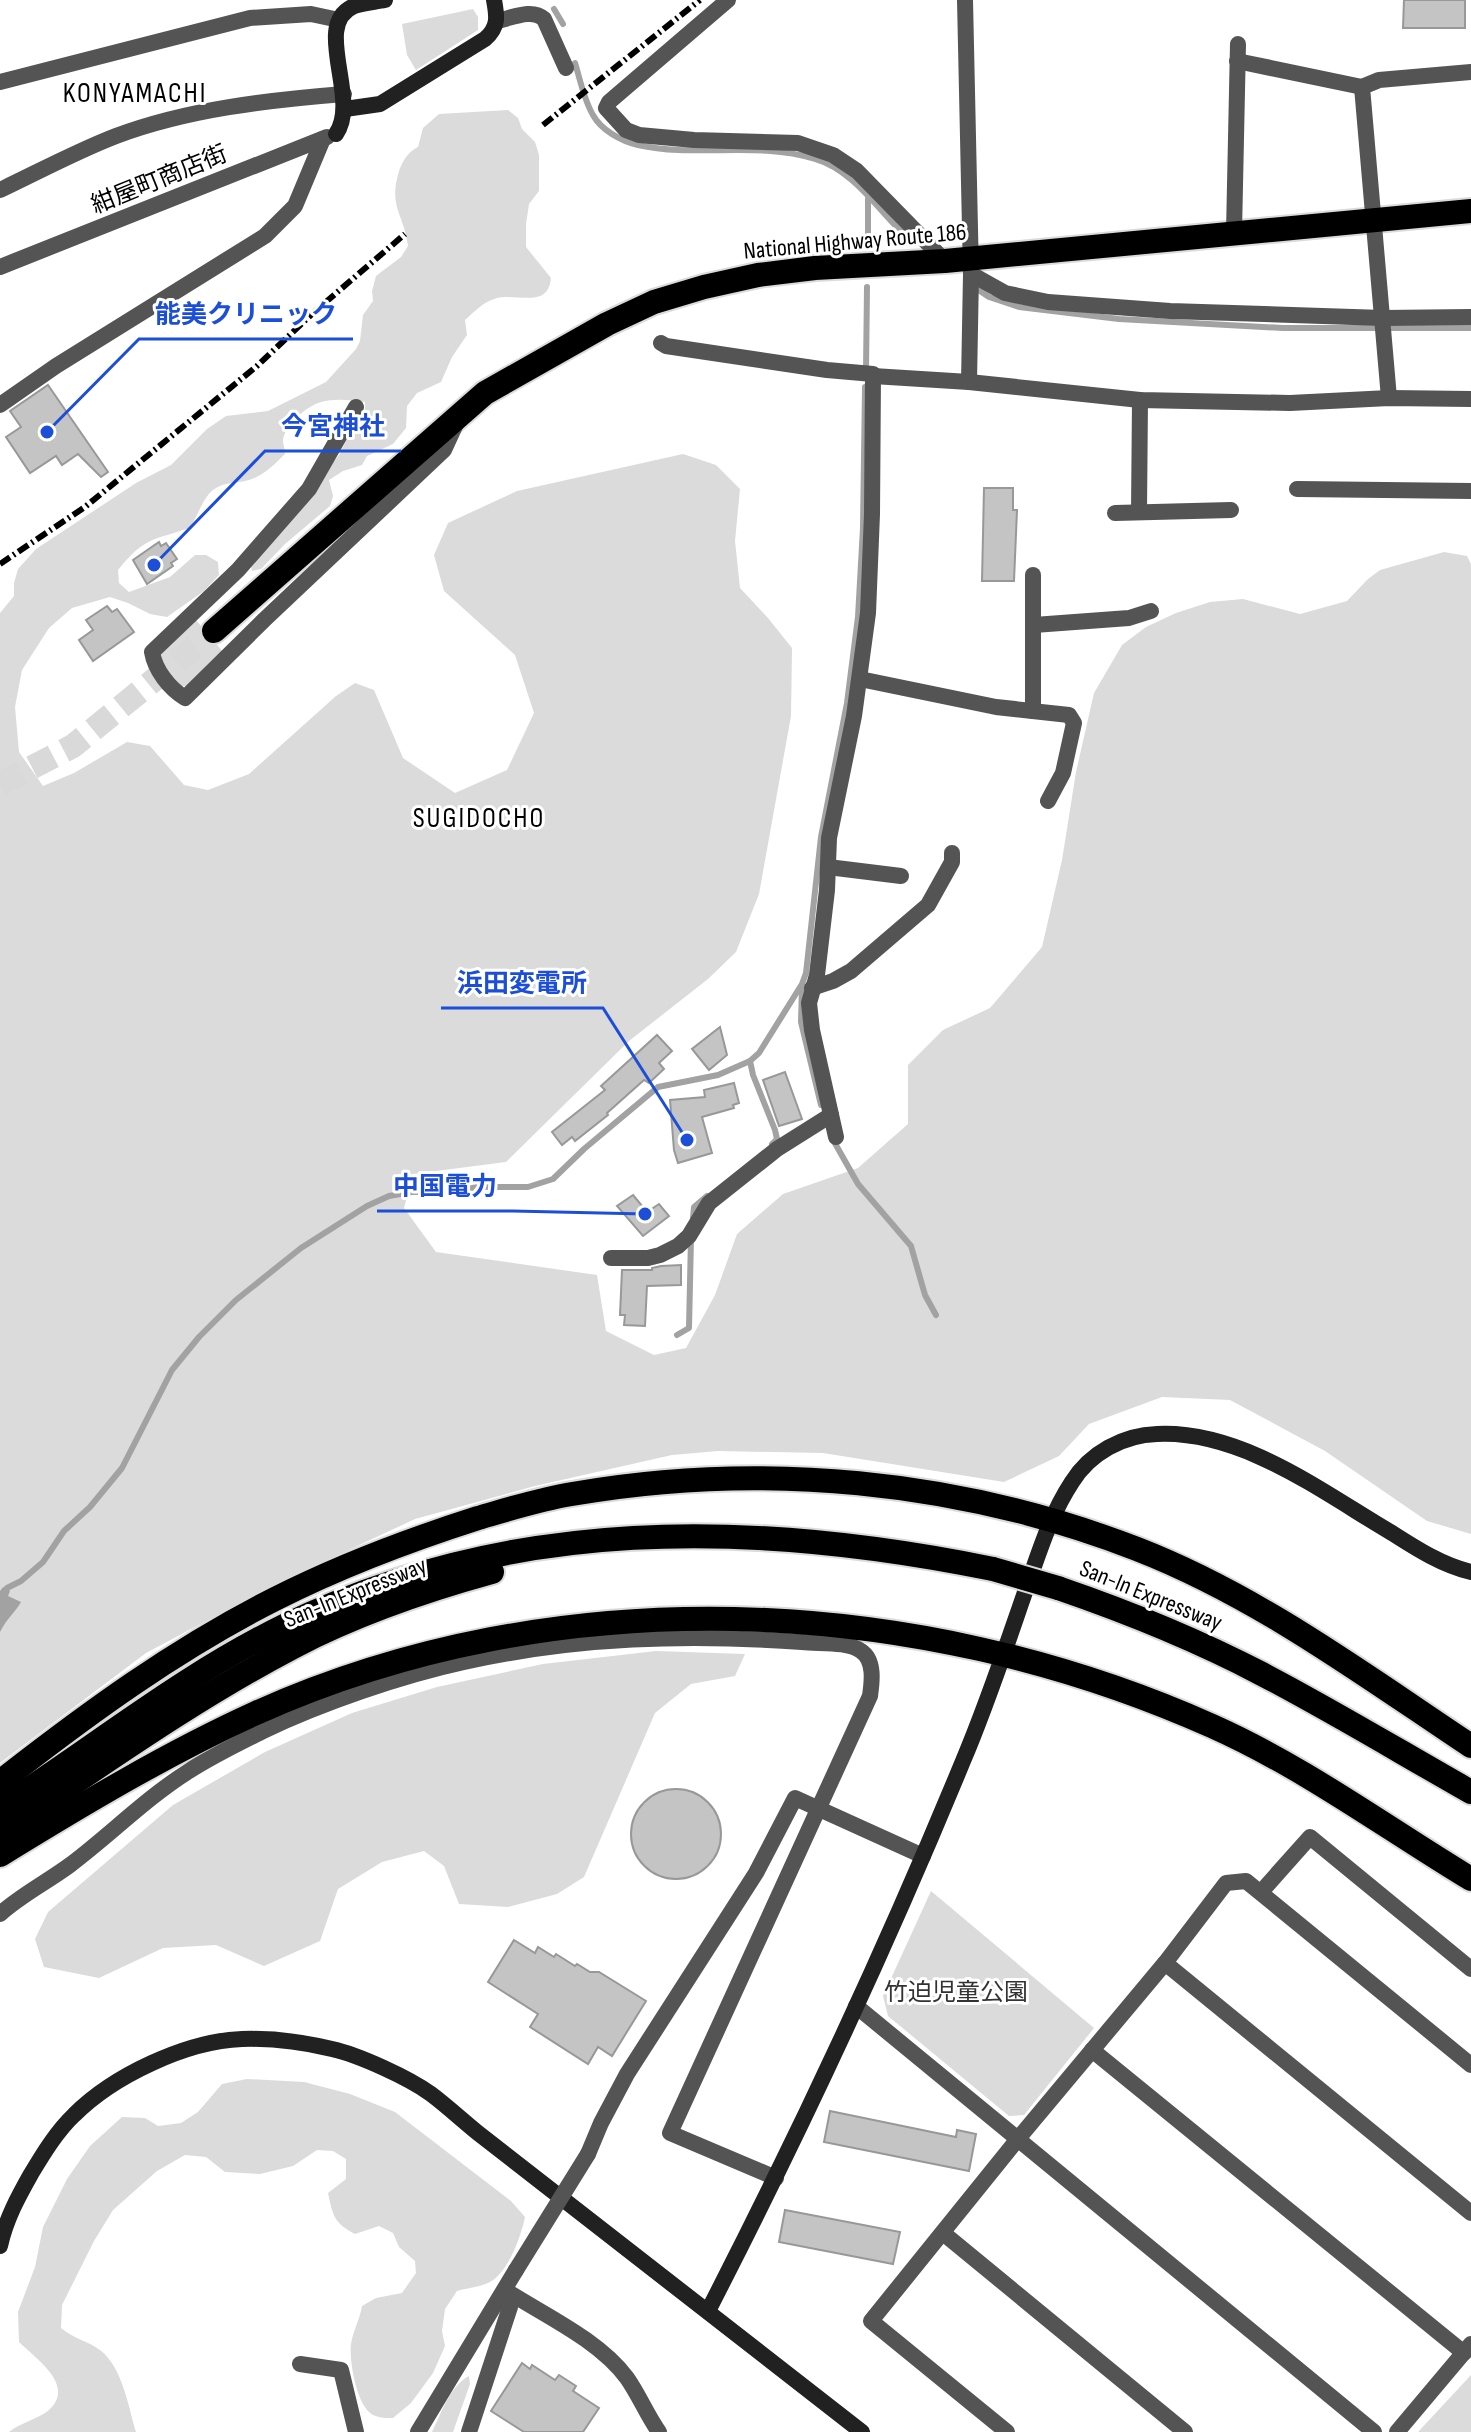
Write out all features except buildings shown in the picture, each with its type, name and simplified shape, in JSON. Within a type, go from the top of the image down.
[{"type":"highway","name":"National Highway Route 186","points":[[214,631],[499,384],[607,324],[654,302],[704,287],[772,273],[945,261],[971,267],[1234,232],[1471,211]]},
{"type":"highway","points":[[0,1782],[55,1738],[151,1671],[276,1598],[328,1574],[421,1537],[569,1494],[716,1479],[862,1483],[936,1492],[1051,1518],[1139,1550],[1228,1592],[1330,1652],[1471,1746]]},
{"type":"highway","name":"San-In Expressway","points":[[0,1808],[168,1692],[285,1626],[344,1601],[399,1581],[506,1553],[602,1539],[702,1535],[882,1549],[993,1569],[1058,1588],[1138,1617],[1262,1674],[1471,1792]]},
{"type":"highway","name":"San-In Expressway","points":[[0,1833],[134,1742],[241,1675],[295,1646],[395,1602],[549,1559],[661,1544],[780,1539]]},
{"type":"highway","points":[[0,1855],[181,1751],[257,1712],[386,1665],[482,1640],[595,1623],[739,1619],[877,1630],[1003,1654],[1110,1686],[1256,1747],[1311,1777],[1471,1879]]},
{"type":"street","points":[[0,405],[56,366],[265,236],[295,206],[330,136],[340,128],[345,102],[335,45],[339,20],[347,10],[356,6],[385,0]]},
{"type":"street","points":[[0,190],[117,136],[210,110],[345,102],[380,104],[485,39],[497,21],[494,0]]},
{"type":"street","points":[[728,0],[660,56],[606,108],[624,128],[639,135],[798,143],[833,155],[857,171],[945,261]]},
{"type":"street","points":[[965,0],[971,267],[969,382]]},
{"type":"street","points":[[0,82],[250,18],[311,14],[339,20]]},
{"type":"street","points":[[497,21],[539,14],[549,28],[566,68]]},
{"type":"street","points":[[1234,232],[1238,53],[1362,87],[1379,80],[1471,72]]},
{"type":"street","points":[[1362,87],[1389,398]]},
{"type":"street","name":"紺屋町商店街","points":[[0,267],[330,136]]},
{"type":"street","points":[[971,267],[1005,293],[1048,302],[1170,311],[1383,318],[1471,317]]},
{"type":"street","points":[[661,343],[737,358],[868,374],[1140,400],[1290,403],[1389,398],[1471,399]]},
{"type":"street","points":[[836,1137],[809,1003],[817,975],[829,838],[854,716],[868,613],[872,514],[868,374]]},
{"type":"street","points":[[1139,512],[1140,400]]},
{"type":"street","points":[[356,407],[309,489],[238,570],[152,652],[154,665],[177,693],[185,698],[444,450],[459,416]]},
{"type":"street","points":[[1297,489],[1471,491]]},
{"type":"street","points":[[1115,513],[1231,510]]},
{"type":"street","points":[[1033,575],[1033,711]]},
{"type":"street","points":[[1034,625],[1129,618],[1151,611]]},
{"type":"street","points":[[860,679],[996,707],[1069,715],[1074,723],[1063,773],[1048,801]]},
{"type":"street","points":[[812,988],[851,971],[928,905],[952,862],[952,853]]},
{"type":"street","points":[[828,867],[901,876]]},
{"type":"street","points":[[611,1258],[648,1258],[678,1246],[689,1236],[709,1203],[777,1149],[831,1115]]},
{"type":"street","points":[[708,2311],[776,2178],[923,1856],[965,1757],[1051,1518],[1074,1479],[1097,1453],[1126,1439],[1155,1434],[1203,1437],[1225,1443],[1268,1460],[1437,1560],[1471,1572]]},
{"type":"street","points":[[2,1905],[70,1865],[189,1771],[265,1731],[361,1692],[463,1662],[559,1646],[659,1637],[727,1637],[838,1645],[860,1650],[872,1672],[870,1696],[670,2133],[776,2178]]},
{"type":"street","points":[[418,2432],[588,2154],[627,2074],[756,1873],[795,1798],[923,1856]]},
{"type":"street","points":[[1261,1892],[1310,1837],[1471,1969]]},
{"type":"street","points":[[1007,2432],[871,2321],[1165,1963],[1226,1883],[1246,1881],[1261,1892],[1471,2065]]},
{"type":"street","points":[[1165,1963],[1471,2213]]},
{"type":"street","points":[[856,2006],[1374,2432]]},
{"type":"street","points":[[0,2246],[2,2228],[41,2158],[71,2117],[123,2077],[148,2064],[196,2048],[240,2039],[290,2041],[335,2049],[378,2066],[428,2092],[862,2432]]},
{"type":"street","points":[[1092,2050],[1467,2349],[1397,2432]]},
{"type":"street","points":[[943,2233],[1185,2432]]},
{"type":"street","points":[[469,2432],[510,2307],[505,2290]]},
{"type":"street","points":[[505,2290],[598,2349],[613,2362],[626,2377],[659,2432]]},
{"type":"street","points":[[300,2364],[341,2370],[356,2432]]},
{"type":"green space","points":[[473,9],[478,17],[478,30],[416,70],[407,55],[402,24]]},
{"type":"green space","points":[[508,110],[518,118],[522,129],[535,142],[539,155],[539,191],[529,204],[526,247],[551,278],[549,288],[538,297],[497,298],[483,304],[465,320],[467,335],[452,357],[441,382],[417,393],[407,406],[406,428],[393,444],[367,456],[362,465],[343,471],[329,480],[333,496],[330,506],[261,569],[252,571],[251,566],[339,455],[349,435],[365,416],[365,402],[329,400],[307,409],[287,429],[283,440],[285,454],[268,469],[249,480],[217,487],[206,498],[189,528],[149,542],[135,551],[118,570],[119,583],[129,592],[170,577],[195,555],[206,555],[218,562],[219,575],[204,591],[167,617],[150,614],[110,597],[72,608],[49,628],[22,670],[15,707],[19,752],[43,786],[74,773],[127,742],[150,746],[184,785],[208,790],[249,774],[336,696],[355,683],[374,690],[403,758],[455,793],[507,770],[534,713],[515,655],[444,591],[434,555],[448,523],[517,491],[683,454],[716,465],[740,489],[735,541],[740,588],[792,648],[791,716],[759,894],[736,952],[708,979],[629,1041],[506,1162],[413,1174],[404,1208],[436,1252],[597,1275],[606,1331],[654,1355],[686,1348],[715,1295],[737,1234],[783,1194],[858,1168],[908,1124],[908,1065],[943,1030],[990,1008],[1042,947],[1094,693],[1122,645],[1146,627],[1210,602],[1243,599],[1300,614],[1347,601],[1380,570],[1444,552],[1467,556],[1471,564],[1471,1534],[1427,1521],[1325,1451],[1230,1400],[1162,1397],[1089,1424],[1059,1456],[1004,1482],[823,1453],[718,1451],[672,1455],[535,1486],[415,1519],[274,1585],[146,1653],[0,1763],[0,613],[14,596],[18,569],[36,549],[136,483],[171,465],[207,429],[226,416],[268,411],[326,382],[360,341],[363,315],[373,301],[376,276],[401,257],[408,246],[396,202],[396,183],[404,160],[418,147],[423,128],[439,114]]},
{"type":"green space","points":[[196,620],[224,653],[188,686],[179,686],[157,661],[157,651]]},
{"type":"green space","points":[[656,1651],[745,1654],[735,1676],[691,1684],[655,1713],[584,1877],[557,1894],[508,1907],[459,1904],[444,1866],[424,1851],[382,1862],[338,1889],[320,1941],[264,1966],[216,1945],[163,1948],[99,1978],[44,1967],[35,1939],[48,1912],[173,1805],[265,1752],[352,1713],[437,1687],[543,1664]]},
{"type":"green space","name":"竹迫児童公園","points":[[931,1891],[1094,2028],[1024,2115],[1009,2116],[888,2016],[883,1996]]},
{"type":"green space","points":[[247,2079],[304,2082],[350,2094],[395,2112],[511,2201],[525,2217],[517,2244],[502,2272],[481,2286],[457,2291],[445,2309],[442,2331],[445,2346],[433,2373],[411,2403],[393,2418],[377,2417],[364,2406],[354,2380],[352,2339],[362,2306],[376,2298],[402,2293],[416,2273],[415,2261],[399,2247],[393,2233],[379,2226],[355,2234],[336,2218],[328,2193],[346,2179],[346,2159],[333,2151],[317,2150],[293,2166],[260,2174],[225,2172],[206,2157],[185,2155],[157,2171],[113,2210],[62,2305],[61,2328],[100,2350],[114,2367],[124,2388],[136,2432],[9,2432],[45,2413],[56,2401],[56,2382],[43,2364],[19,2342],[18,2312],[35,2267],[43,2227],[67,2179],[90,2146],[122,2117],[145,2118],[158,2126],[181,2123],[198,2112],[222,2084]]},
{"type":"green space","points":[[1471,2375],[1471,2432],[1418,2432]]},
{"type":"green space","points":[[469,2376],[470,2384],[453,2432],[432,2432],[451,2393]]},
{"type":"shaded area","points":[[3,1587],[10,1591],[8,1596],[21,1602],[0,1632],[0,1591]]},
{"type":"waterway","points":[[554,9],[563,24]]},
{"type":"waterway","points":[[575,63],[593,115],[618,138],[660,149],[771,151],[815,159],[856,183],[912,242]]},
{"type":"waterway","points":[[868,199],[868,244]]},
{"type":"waterway","points":[[866,371],[867,287]]},
{"type":"waterway","points":[[977,289],[989,297],[1019,307],[1119,319],[1283,328],[1471,328]]},
{"type":"waterway","points":[[0,1607],[7,1588],[21,1581],[43,1562],[64,1531],[90,1507],[122,1468],[172,1370],[199,1337],[236,1300],[301,1248],[367,1206],[389,1196],[412,1192],[453,1192],[477,1187],[528,1187],[553,1179],[658,1087],[718,1075],[750,1061],[759,1053],[806,973],[821,837],[847,703],[858,617],[865,387]]},
{"type":"waterway","points":[[802,986],[801,1022],[821,1105]]},
{"type":"waterway","points":[[750,1061],[775,1130],[777,1139],[772,1144]]},
{"type":"waterway","points":[[832,1138],[858,1184],[911,1246],[925,1295],[936,1315]]},
{"type":"waterway","points":[[693,1218],[694,1207],[707,1196]]},
{"type":"waterway","points":[[677,1335],[689,1328],[691,1238]]},
{"type":"tunnel","points":[[0,784],[73,746],[214,631]]},
{"type":"railway","points":[[543,125],[700,0]]},
{"type":"railway","points":[[0,564],[85,507],[257,366],[405,234]]},
{"type":"place","name":"能美クリニック","points":[[47,432]]},
{"type":"place","name":"今宮神社","points":[[154,565]]},
{"type":"place","name":"浜田変電所","points":[[687,1140]]},
{"type":"place","name":"中国電力","points":[[645,1214]]},
{"type":"district","name":"KONYAMACHI","points":[[135,92]]},
{"type":"district","name":"SUGIDOCHO","points":[[479,817]]}]
